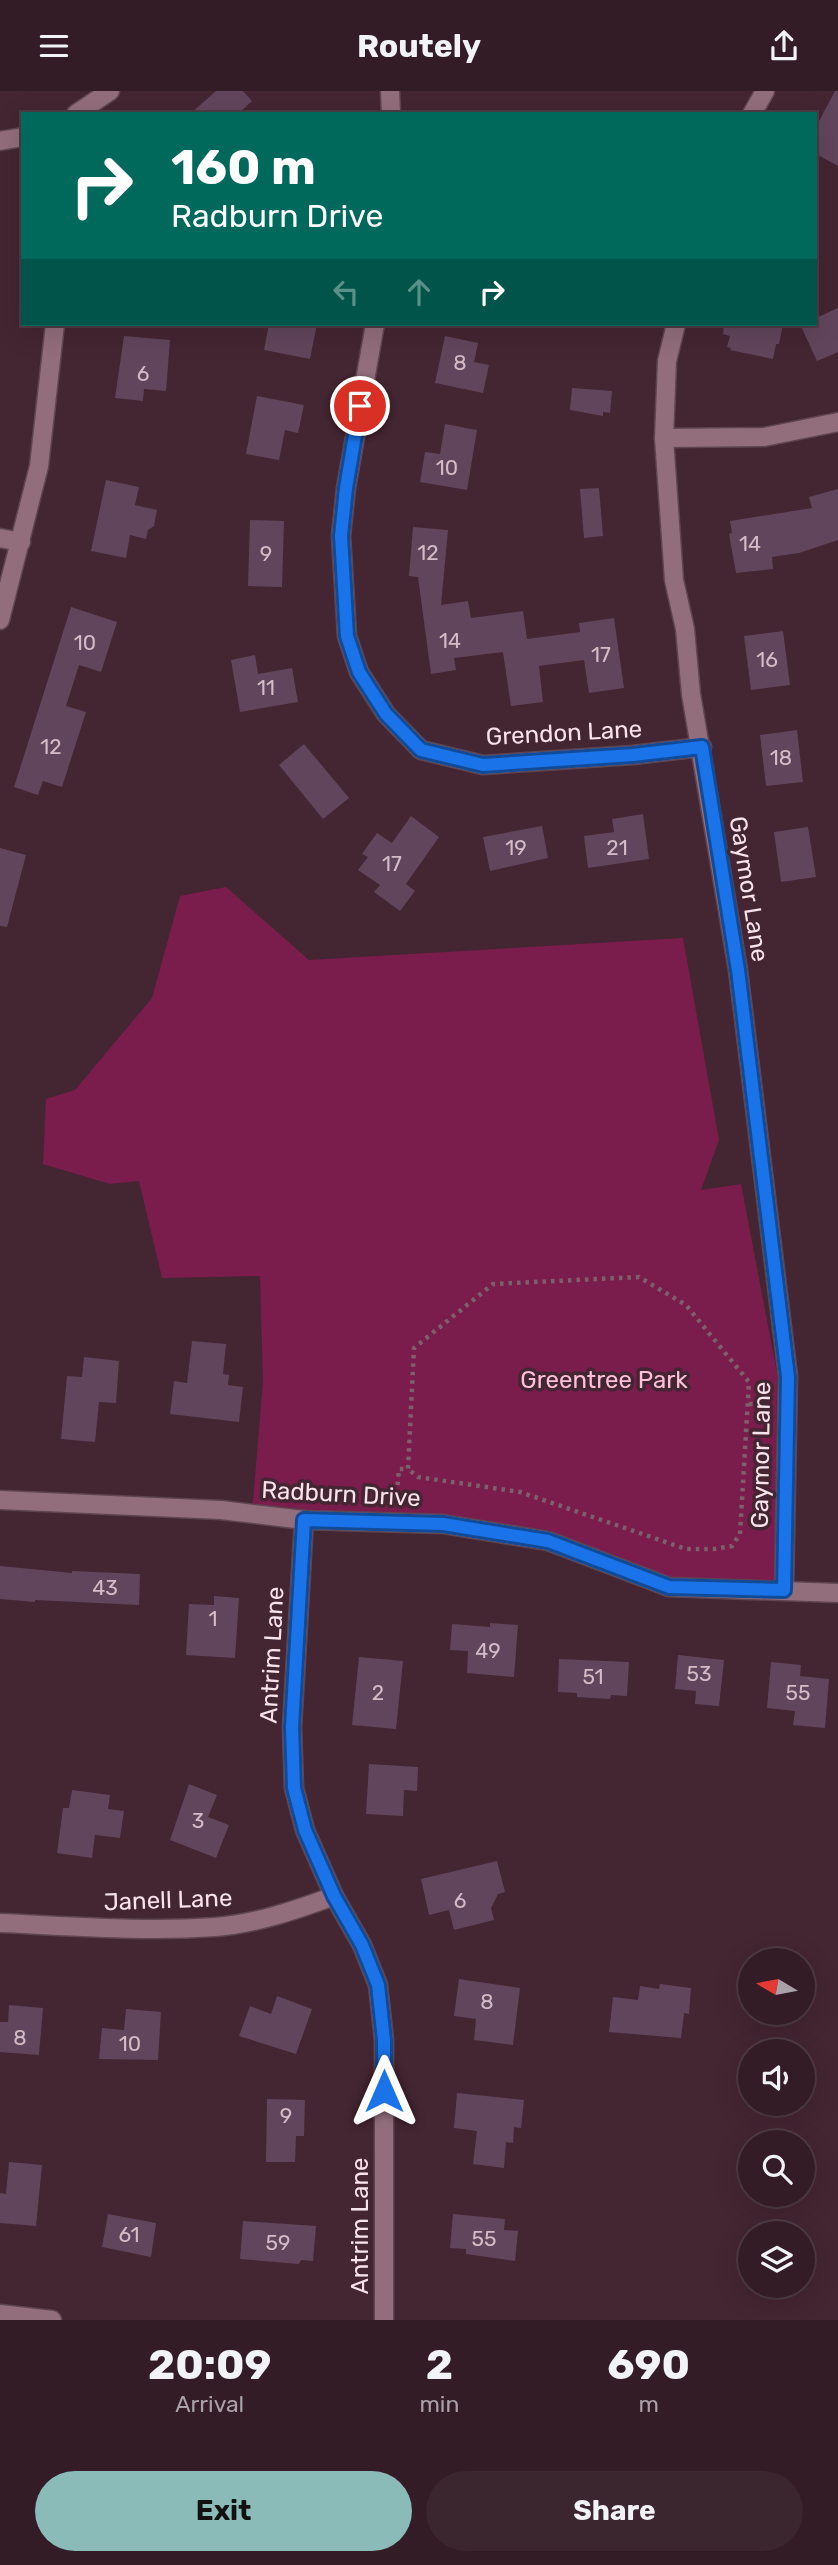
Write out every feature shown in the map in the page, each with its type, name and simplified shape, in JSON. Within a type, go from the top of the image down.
[{"type":"street","points":[[79,112],[110,91]]},
{"type":"street","points":[[390,91],[391,112]]},
{"type":"street","points":[[0,141],[21,137]]},
{"type":"street","points":[[0,620],[39,466],[55,326]]},
{"type":"street","name":"Grendon Lane","points":[[375,326],[346,488],[341,536],[347,636],[359,672],[386,714],[421,750],[483,765],[633,755],[702,747]]},
{"type":"street","name":"Gaymor Lane","points":[[676,326],[667,361],[664,438],[674,580],[685,629],[691,694],[738,970],[788,1377],[784,1590]]},
{"type":"street","points":[[664,438],[764,437],[838,422]]},
{"type":"street","points":[[0,538],[21,542]]},
{"type":"street","name":"Radburn Drive","points":[[0,1500],[221,1510],[304,1520],[443,1524],[548,1541],[669,1587],[838,1593]]},
{"type":"street","name":"Antrim Lane","points":[[304,1520],[292,1727],[294,1788],[305,1830],[334,1896],[362,1945],[378,1985],[384,2040],[384,2320]]},
{"type":"street","name":"Janell Lane","points":[[0,1923],[124,1928],[216,1927],[288,1913],[334,1896]]},
{"type":"street","points":[[0,2314],[52,2320]]},
{"type":"path","points":[[394,1523],[399,1469],[408,1469],[418,1477],[520,1492],[686,1549],[732,1546],[740,1534],[749,1382],[685,1305],[639,1277],[493,1284],[414,1348],[408,1469]]},
{"type":"green space","name":"Greentree Park","points":[[226,887],[309,960],[683,938],[719,1140],[701,1190],[741,1184],[777,1373],[775,1581],[669,1587],[548,1541],[252,1514],[263,1381],[260,1276],[162,1278],[139,1181],[110,1184],[43,1164],[46,1099],[75,1090],[152,998],[180,896]]},
{"type":"building","points":[[216,91],[243,91],[252,101],[240,112],[192,112]]},
{"type":"building","points":[[835,91],[838,91],[838,166],[817,155],[817,125]]},
{"type":"building","points":[[838,308],[838,352],[817,361],[801,326],[817,326],[817,318]]},
{"type":"building","points":[[269,326],[317,326],[310,359],[264,350]]},
{"type":"building","points":[[724,326],[783,326],[773,359],[730,350],[731,348],[727,347],[730,336],[723,334]]},
{"type":"building","points":[[124,336],[170,340],[166,391],[144,389],[143,401],[115,398]]},
{"type":"building","points":[[445,336],[478,343],[474,362],[489,365],[483,393],[435,383]]},
{"type":"building","points":[[572,388],[612,391],[610,413],[603,412],[603,416],[570,410]]},
{"type":"building","points":[[257,396],[304,405],[298,433],[285,430],[279,460],[246,454]]},
{"type":"building","points":[[445,424],[477,430],[467,490],[420,482],[425,452],[440,454]]},
{"type":"building","points":[[106,480],[139,487],[135,505],[157,510],[154,526],[148,530],[146,539],[130,535],[126,558],[91,551]]},
{"type":"building","points":[[599,488],[603,536],[584,538],[580,489]]},
{"type":"building","points":[[838,489],[838,540],[799,553],[772,557],[773,569],[736,573],[729,534],[732,533],[730,521],[812,508],[809,497]]},
{"type":"building","points":[[250,520],[284,521],[282,587],[248,586]]},
{"type":"building","points":[[413,527],[448,530],[441,605],[468,601],[471,618],[523,611],[527,639],[580,632],[579,623],[614,618],[624,688],[589,693],[584,660],[539,666],[543,702],[511,706],[503,652],[454,658],[456,670],[431,674],[418,577],[409,576]]},
{"type":"building","points":[[71,607],[117,622],[101,672],[79,665],[66,706],[86,712],[62,787],[43,781],[38,795],[14,787]]},
{"type":"building","points":[[783,631],[790,685],[751,690],[744,636]]},
{"type":"building","points":[[255,655],[258,674],[292,668],[298,702],[240,712],[231,660]]},
{"type":"building","points":[[797,730],[803,782],[766,786],[760,735]]},
{"type":"building","points":[[304,744],[349,798],[323,819],[279,765]]},
{"type":"building","points":[[643,814],[649,859],[588,868],[584,836],[614,832],[612,819]]},
{"type":"building","points":[[411,816],[439,837],[406,884],[415,891],[400,911],[374,892],[380,885],[358,870],[368,857],[362,854],[377,833],[392,843]]},
{"type":"building","points":[[542,826],[548,858],[490,871],[483,837]]},
{"type":"building","points":[[808,827],[816,877],[781,882],[774,832]]},
{"type":"building","points":[[0,848],[26,855],[7,927],[0,926]]},
{"type":"building","points":[[192,1341],[226,1344],[223,1374],[229,1375],[228,1385],[243,1387],[239,1422],[170,1414],[174,1381],[187,1383]]},
{"type":"building","points":[[84,1357],[119,1361],[116,1403],[99,1402],[95,1442],[61,1439],[67,1376],[82,1377]]},
{"type":"building","points":[[0,1566],[72,1573],[140,1574],[139,1605],[0,1599]]},
{"type":"building","points":[[214,1596],[239,1598],[235,1658],[186,1655],[189,1604],[214,1605]]},
{"type":"building","points":[[490,1623],[518,1625],[514,1677],[467,1673],[468,1651],[450,1650],[452,1624],[490,1627]]},
{"type":"building","points":[[678,1655],[724,1660],[719,1706],[695,1704],[696,1691],[675,1689]]},
{"type":"building","points":[[359,1657],[403,1661],[396,1729],[352,1725]]},
{"type":"building","points":[[559,1659],[629,1662],[627,1696],[611,1695],[610,1699],[577,1697],[577,1693],[558,1692]]},
{"type":"building","points":[[771,1662],[801,1665],[800,1676],[829,1679],[825,1728],[793,1725],[795,1711],[767,1708]]},
{"type":"building","points":[[369,1764],[418,1767],[417,1791],[404,1790],[403,1816],[366,1814]]},
{"type":"building","points":[[189,1784],[217,1795],[208,1817],[229,1825],[216,1858],[170,1840]]},
{"type":"building","points":[[72,1790],[110,1795],[108,1809],[124,1811],[120,1838],[95,1835],[92,1858],[57,1853],[63,1808],[69,1808]]},
{"type":"building","points":[[497,1861],[505,1892],[498,1894],[491,1908],[494,1920],[454,1930],[449,1910],[429,1915],[421,1879]]},
{"type":"building","points":[[459,1979],[520,1988],[513,2045],[474,2040],[476,2019],[454,2016]]},
{"type":"building","points":[[660,1984],[691,1988],[689,2014],[684,2013],[681,2038],[609,2032],[613,1997],[638,2000],[640,1986],[659,1989]]},
{"type":"building","points":[[277,1996],[312,2009],[296,2054],[239,2036],[250,2006],[271,2014]]},
{"type":"building","points":[[9,2005],[43,2008],[39,2055],[0,2052],[0,2022],[8,2022]]},
{"type":"building","points":[[126,2009],[161,2012],[158,2060],[99,2059],[102,2028],[124,2030]]},
{"type":"building","points":[[457,2093],[524,2100],[521,2128],[514,2127],[513,2143],[506,2142],[504,2168],[473,2164],[477,2131],[454,2128]]},
{"type":"building","points":[[267,2099],[305,2100],[304,2136],[296,2136],[295,2162],[266,2162]]},
{"type":"building","points":[[9,2162],[42,2165],[36,2226],[0,2223],[0,2193],[6,2194]]},
{"type":"building","points":[[108,2214],[156,2223],[151,2257],[102,2247]]},
{"type":"building","points":[[453,2214],[505,2219],[504,2230],[518,2231],[515,2261],[466,2254],[466,2249],[450,2248]]},
{"type":"building","points":[[243,2221],[316,2226],[313,2261],[301,2260],[299,2264],[240,2259]]},
{"type":"route","points":[[360,406],[341,536],[347,636],[359,672],[386,714],[421,750],[483,765],[633,755],[702,747],[738,970],[788,1377],[784,1590],[669,1587],[548,1541],[443,1524],[304,1520],[292,1727],[294,1788],[305,1830],[334,1896],[362,1945],[378,1985],[384,2040],[384,2091]]}]
